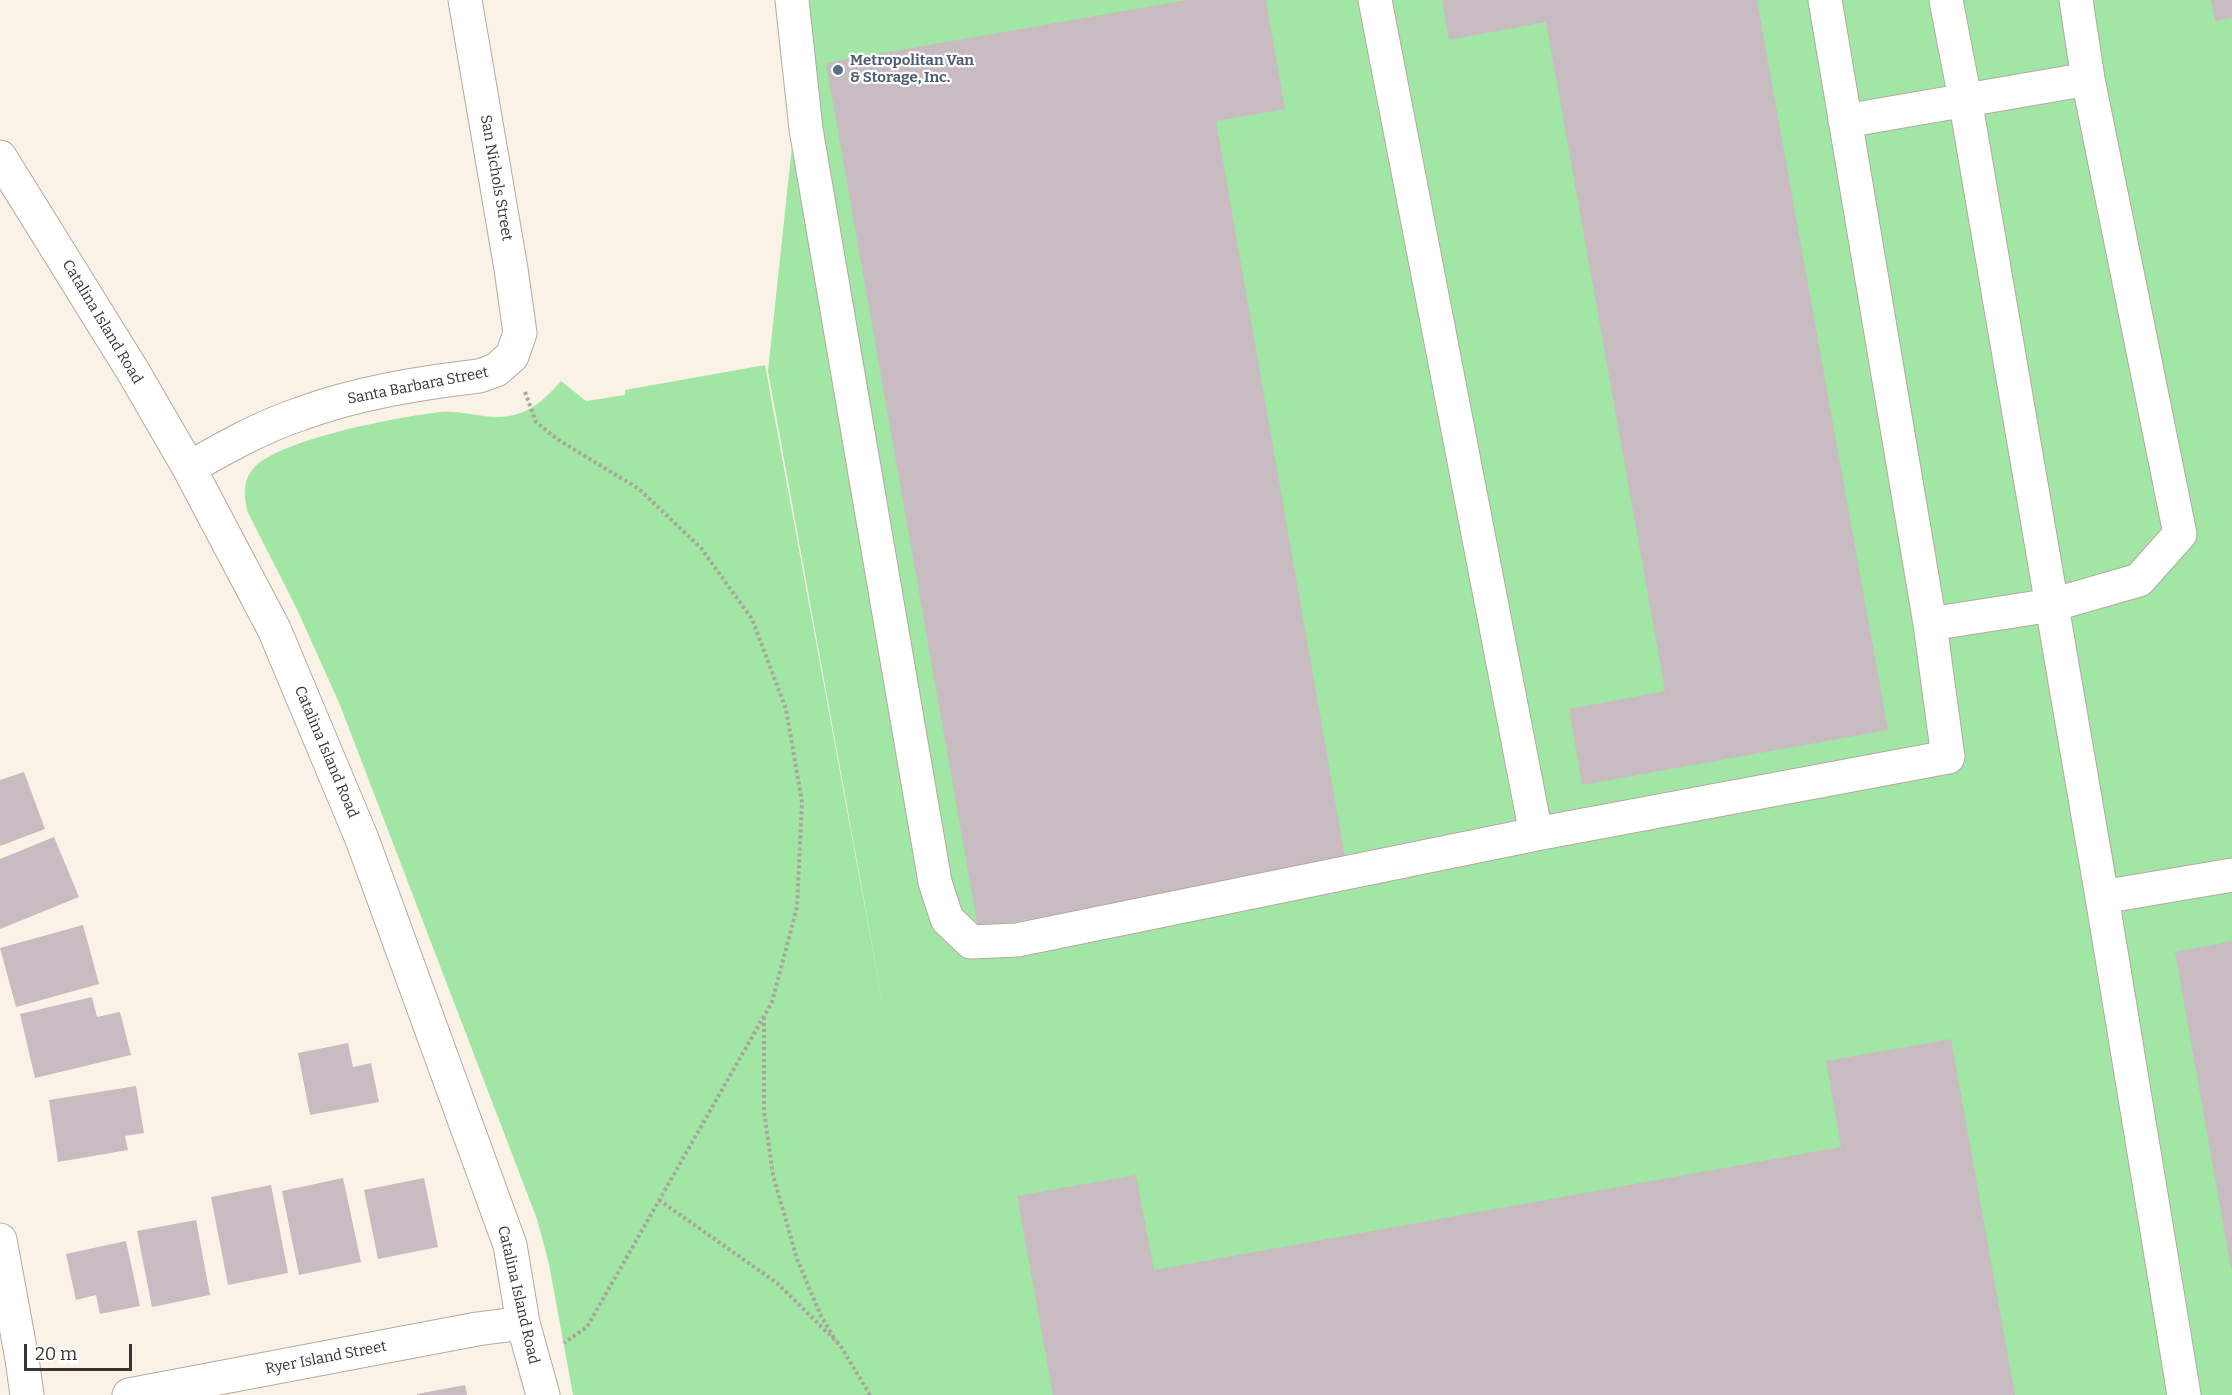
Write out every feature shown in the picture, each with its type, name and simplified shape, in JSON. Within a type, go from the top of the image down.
[{"type":"street","name":"San Nichols Street","points":[[465,0],[520,333],[512,356]]},
{"type":"street","points":[[792,0],[810,152],[935,882],[948,919],[972,942],[1017,940],[1536,834],[1948,758],[1930,624],[1825,0]]},
{"type":"street","points":[[1374,0],[1536,834]]},
{"type":"street","points":[[1946,0],[2102,897],[2184,1395]]},
{"type":"street","points":[[1930,624],[2052,605],[2139,580],[2180,534],[2088,79],[2076,0]]},
{"type":"street","points":[[1845,121],[2088,79]]},
{"type":"street","name":"Catalina Island Road","points":[[0,157],[128,363],[189,468],[274,630],[362,839],[510,1245],[523,1323],[543,1395]]},
{"type":"street","name":"Santa Barbara Street","points":[[189,468],[232,444],[298,414],[366,394],[479,375],[496,370],[512,356]]},
{"type":"street","points":[[2102,897],[2232,875]]},
{"type":"street","points":[[0,1240],[27,1395]]},
{"type":"street","name":"Ryer Island Street","points":[[129,1395],[466,1331],[523,1323]]},
{"type":"path","points":[[512,356],[536,422],[557,439],[639,489],[701,548],[752,619],[786,709],[802,802],[797,907],[772,1002],[587,1327],[534,1364]]},
{"type":"path","points":[[764,1016],[764,1111],[773,1175],[797,1259],[821,1316],[870,1395]]},
{"type":"path","points":[[659,1200],[777,1284],[836,1341]]},
{"type":"green space","points":[[804,0],[2232,0],[2232,1395],[573,1395],[549,1264],[537,1219],[340,705],[296,607],[248,513],[245,485],[252,470],[265,459],[285,449],[370,424],[441,412],[492,417],[509,416],[525,411],[538,403],[561,381],[586,401],[625,395],[625,390],[765,365],[889,1038],[768,371],[806,15]]},
{"type":"building","points":[[1187,0],[1266,0],[1285,109],[1216,121],[1346,863],[978,928],[826,63]]},
{"type":"building","points":[[1442,0],[1757,0],[1888,730],[1582,785],[1569,709],[1665,691],[1546,22],[1449,40]]},
{"type":"building","points":[[2211,0],[2232,0],[2232,18],[2215,21]]},
{"type":"building","points":[[24,772],[45,829],[0,846],[0,780]]},
{"type":"building","points":[[54,837],[79,897],[0,929],[0,859]]},
{"type":"building","points":[[83,925],[99,984],[16,1007],[0,948]]},
{"type":"building","points":[[2232,941],[2232,1269],[2231,1269],[2175,952]]},
{"type":"building","points":[[92,997],[97,1017],[120,1012],[131,1055],[35,1078],[20,1014]]},
{"type":"building","points":[[1951,1039],[2015,1395],[1053,1395],[1017,1196],[1136,1175],[1154,1270],[1841,1147],[1826,1061]]},
{"type":"building","points":[[348,1043],[353,1067],[371,1063],[379,1102],[310,1115],[298,1053]]},
{"type":"building","points":[[136,1086],[144,1133],[125,1136],[128,1150],[58,1162],[49,1100]]},
{"type":"building","points":[[343,1178],[361,1262],[299,1275],[282,1191]]},
{"type":"building","points":[[424,1178],[438,1247],[378,1259],[364,1190]]},
{"type":"building","points":[[271,1185],[288,1273],[228,1285],[211,1197]]},
{"type":"building","points":[[196,1220],[210,1295],[152,1307],[137,1231]]},
{"type":"building","points":[[126,1241],[140,1306],[100,1314],[96,1295],[76,1300],[66,1254]]},
{"type":"building","points":[[465,1385],[467,1395],[417,1395],[417,1394]]},
{"type":"place","name":"Metropolitan Van & Storage, Inc.","points":[[838,70]]}]
